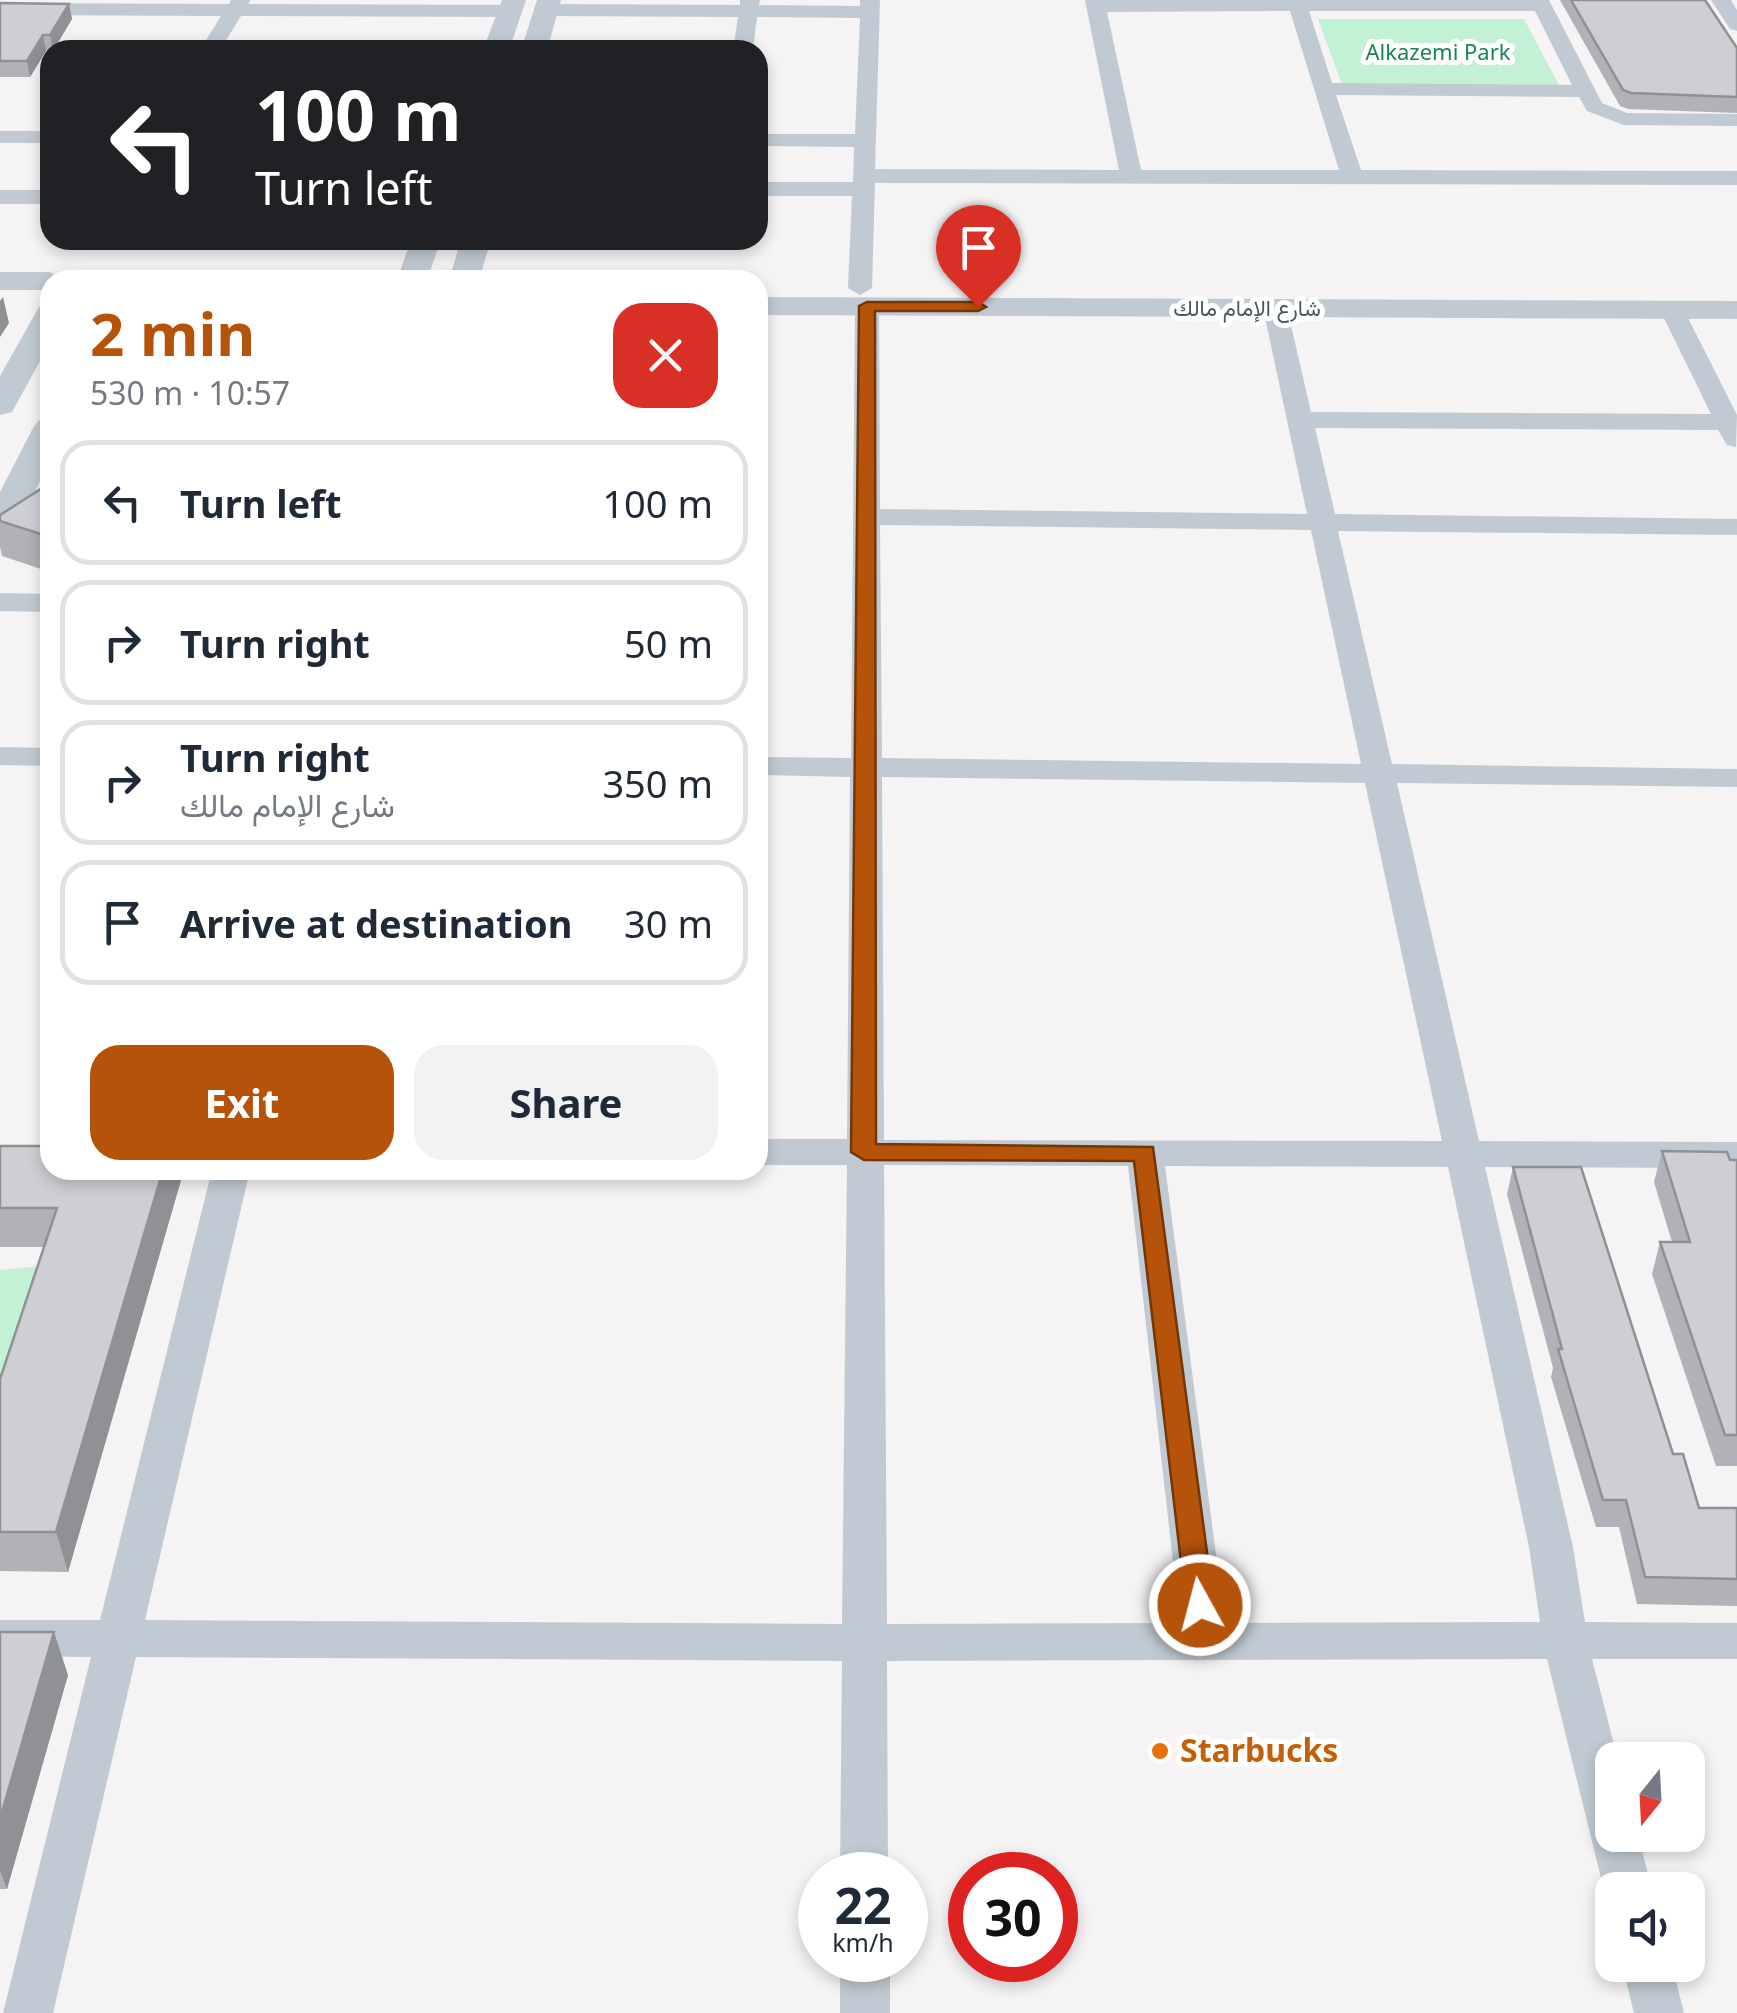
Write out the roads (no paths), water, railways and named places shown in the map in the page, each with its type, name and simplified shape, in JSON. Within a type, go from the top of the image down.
[{"type":"street","points":[[1721,0],[1737,25]]},
{"type":"street","points":[[1132,178],[1096,3],[1540,3],[1594,107],[1624,119],[1737,120]]},
{"type":"street","points":[[216,40],[239,5]]},
{"type":"street","points":[[0,10],[239,5],[512,6],[500,40]]},
{"type":"street","points":[[537,40],[548,5],[869,6],[863,182],[867,517],[864,1852]]},
{"type":"street","points":[[744,40],[749,6]]},
{"type":"street","points":[[1298,6],[1352,178]]},
{"type":"street","points":[[1326,89],[1586,91]]},
{"type":"street","points":[[0,137],[40,137]]},
{"type":"street","points":[[768,140],[865,141]]},
{"type":"street","points":[[768,188],[863,182],[1132,178],[1737,178]]},
{"type":"street","points":[[0,197],[40,197]]},
{"type":"street","points":[[0,281],[40,281]]},
{"type":"street","name":"شارع الإمام مالك","points":[[768,289],[863,297],[1275,308],[1737,289]]},
{"type":"street","name":"شارع الإمام مالك","points":[[768,305],[863,297],[1472,299],[1737,310]]},
{"type":"street","points":[[0,303],[40,303]]},
{"type":"street","points":[[1275,308],[1551,1547],[1565,1640],[1595,1760]]},
{"type":"street","points":[[1301,420],[1732,431],[1672,310]]},
{"type":"street","points":[[0,405],[40,332]]},
{"type":"street","points":[[0,421],[40,420]]},
{"type":"street","points":[[0,526],[40,448]]},
{"type":"street","points":[[867,517],[1737,527]]},
{"type":"street","points":[[0,602],[40,603]]},
{"type":"street","points":[[0,756],[40,757]]},
{"type":"street","points":[[768,766],[1737,778]]},
{"type":"street","points":[[768,1152],[1737,1155]]},
{"type":"street","points":[[1145,1153],[1204,1642]]},
{"type":"street","points":[[28,2013],[229,1180]]},
{"type":"street","points":[[0,1638],[1737,1641]]},
{"type":"street","points":[[865,1982],[865,2013]]},
{"type":"street","points":[[1651,1982],[1659,2013]]},
{"type":"place","name":"Starbucks","points":[[1160,1751]]},
{"type":"park label","name":"Alkazemi Park","points":[[1438,52]]}]
